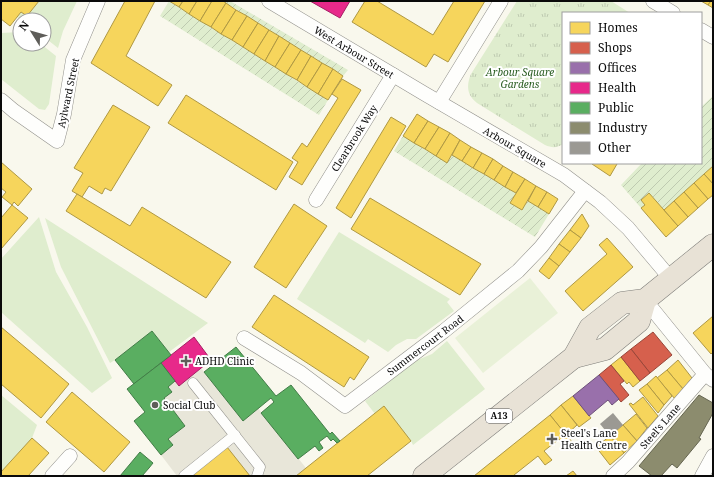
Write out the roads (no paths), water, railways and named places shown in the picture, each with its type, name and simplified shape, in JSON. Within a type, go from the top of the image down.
[{"type":"highway","points":[[645,300],[713,245]]},
{"type":"highway","name":"A13","points":[[424,476],[574,357],[590,328],[622,303],[645,300]]},
{"type":"street","name":"Aylward Street","points":[[1,100],[57,141],[64,114],[73,60],[98,1]]},
{"type":"street","name":"West Arbour Street","points":[[269,1],[439,102]]},
{"type":"street","points":[[439,102],[501,1]]},
{"type":"street","points":[[653,1],[668,12]]},
{"type":"street","points":[[702,31],[713,37]]},
{"type":"street","name":"Clearbrook Way","points":[[316,200],[393,75]]},
{"type":"street","name":"Arbour Square","points":[[439,102],[564,175],[600,202],[628,228],[671,279]]},
{"type":"street","name":"Summercourt Road","points":[[244,338],[301,373],[344,406],[444,331],[518,271],[541,247],[585,191]]},
{"type":"street","points":[[645,300],[709,377]]},
{"type":"street","name":"Steel's Lane","points":[[613,476],[709,377]]},
{"type":"street","points":[[194,383],[260,467],[257,476]]},
{"type":"street","points":[[184,476],[234,435]]},
{"type":"street","points":[[52,476],[70,456]]},
{"type":"street","points":[[702,476],[713,456]]},
{"type":"place","name":"ADHD Clinic","points":[[186,361]]},
{"type":"place","name":"Social Club","points":[[155,405]]},
{"type":"place","name":"Steel's Lane Health Centre","points":[[552,439]]},
{"type":"park label","name":"Arbour Square Gardens","points":[[520,78]]}]
